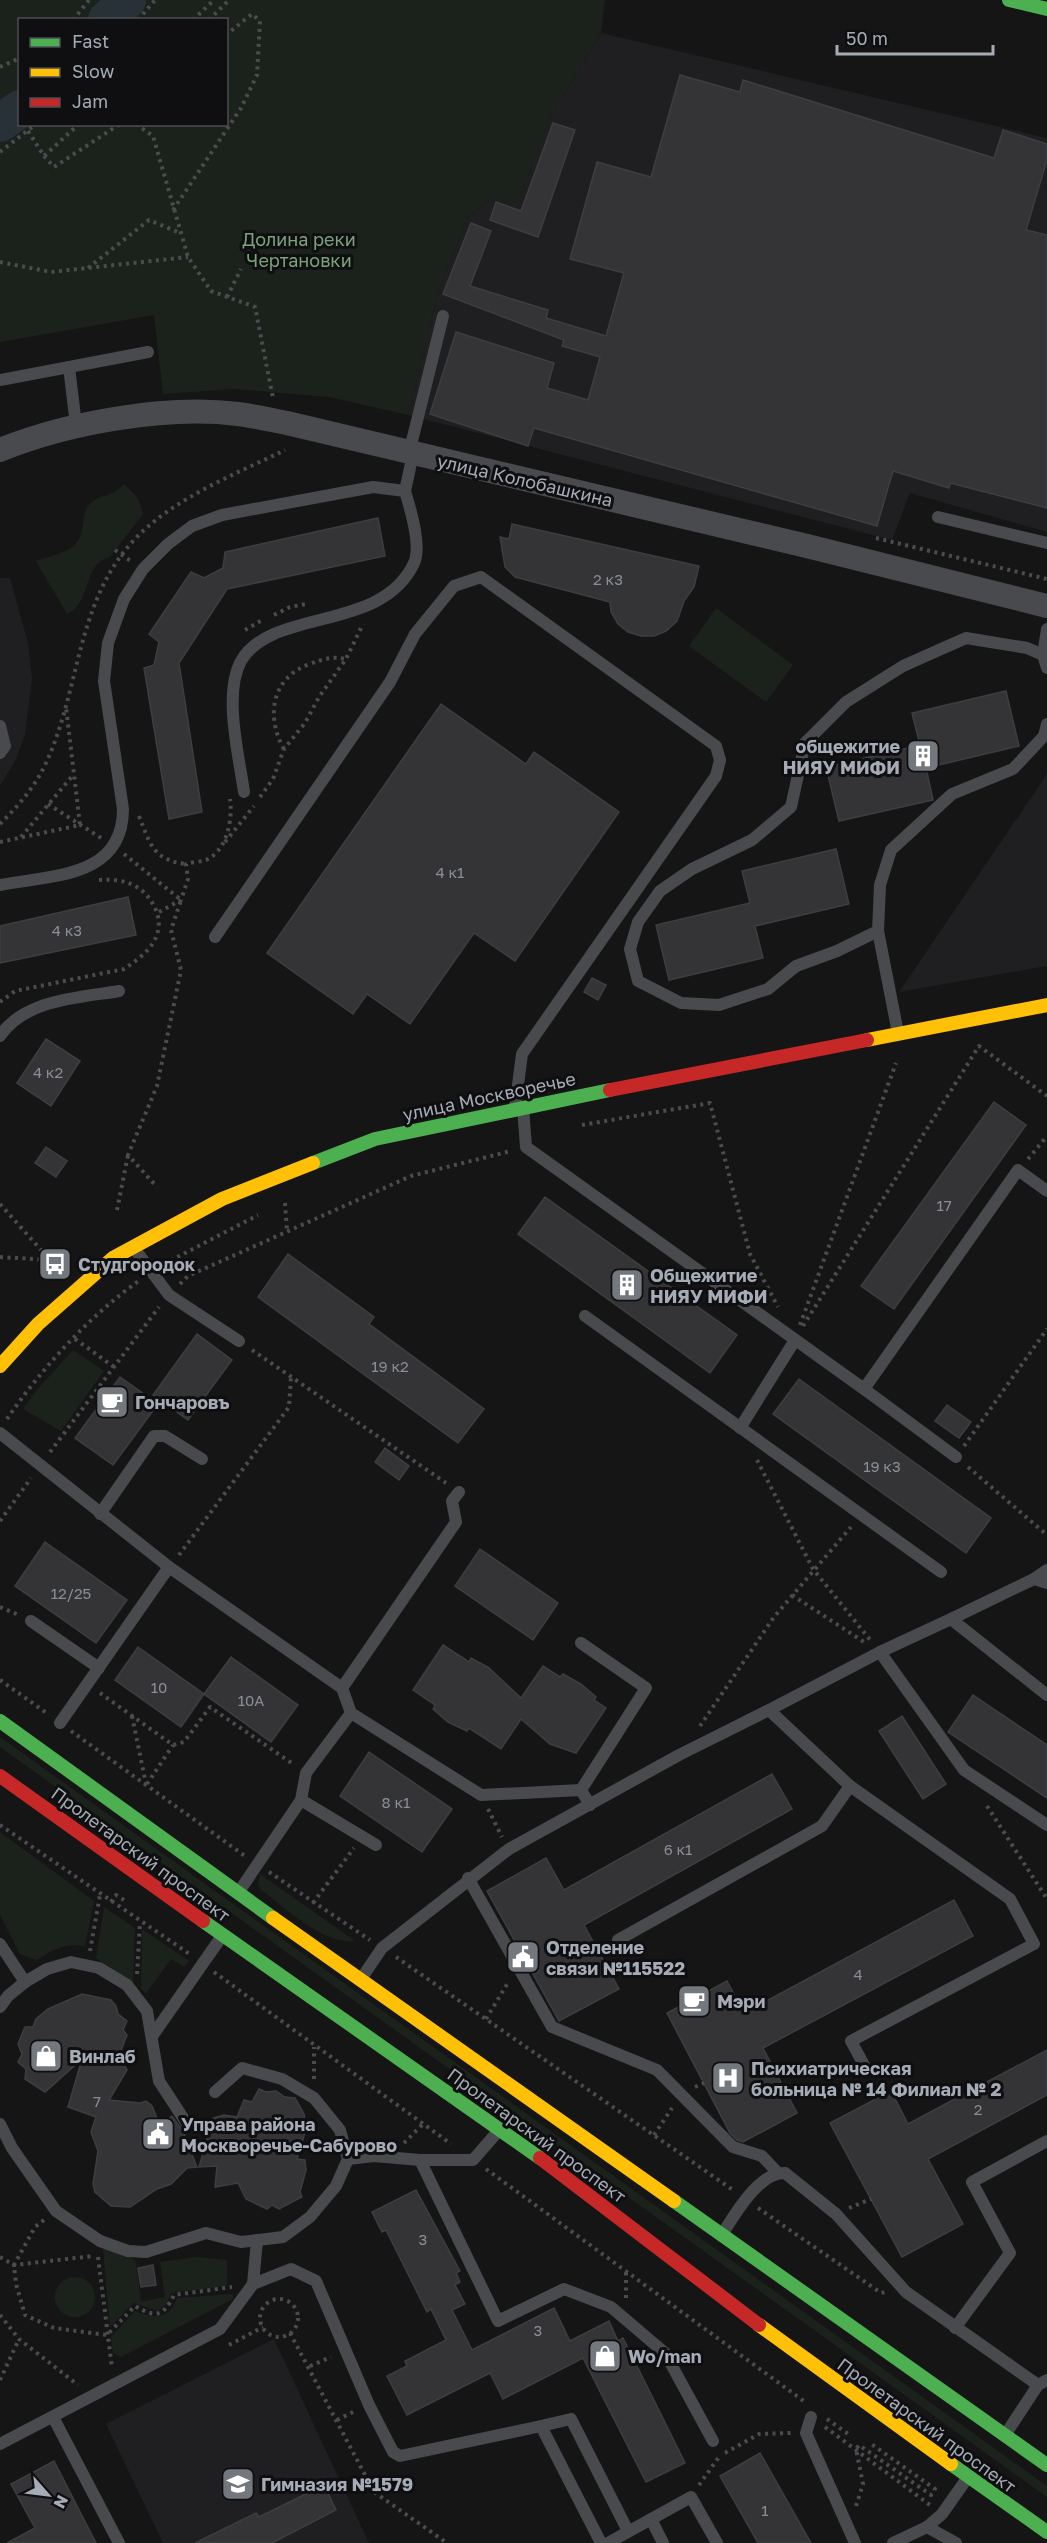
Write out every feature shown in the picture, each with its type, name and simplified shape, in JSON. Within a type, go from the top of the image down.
[{"type":"main road","points":[[1009,0],[1047,9]]},
{"type":"main road","name":"улица Москворечье","points":[[0,1366],[38,1324],[113,1258],[222,1199],[355,1146],[388,1136],[519,1108],[1047,1005]]},
{"type":"main road","name":"Пролетарский проспект","points":[[0,1721],[238,1893],[1047,2465]]},
{"type":"main road","name":"Пролетарский проспект","points":[[0,1776],[223,1935],[501,2128],[818,2368],[1047,2532]]},
{"type":"street","name":"улица Колобашкина","points":[[0,450],[27,439],[76,425],[183,412],[236,414],[287,423],[807,546],[1047,606]]},
{"type":"lane","points":[[244,792],[232,694],[241,661],[263,638],[370,606],[394,588],[415,562],[415,529],[405,491],[411,453],[443,316]]},
{"type":"lane","points":[[0,380],[148,352]]},
{"type":"lane","points":[[69,367],[76,425]]},
{"type":"lane","points":[[0,885],[76,871],[99,862],[115,847],[123,830],[123,809],[104,681],[108,643],[124,599],[143,569],[168,544],[192,526],[222,515],[373,487],[405,491]]},
{"type":"lane","points":[[938,517],[1047,543]]},
{"type":"lane","points":[[215,937],[390,682],[415,634],[454,586],[481,577],[716,746],[720,760],[716,776],[522,1054],[519,1108],[526,1147],[956,1457]]},
{"type":"lane","points":[[1047,629],[1042,655],[1047,668]]},
{"type":"lane","points":[[878,932],[837,951],[796,966],[768,989],[719,1005],[681,1003],[638,981],[630,949],[638,922],[660,891],[692,869],[752,840],[790,807],[805,743],[846,702],[903,666],[966,638],[1027,648],[1042,655]]},
{"type":"lane","points":[[898,1034],[878,932],[880,885],[891,850],[952,794],[1013,770],[1044,736],[1047,724]]},
{"type":"lane","points":[[0,726],[5,746],[0,753]]},
{"type":"lane","points":[[0,1036],[9,1023],[44,1005],[119,991]]},
{"type":"lane","points":[[864,1389],[1018,1170],[1047,1191]]},
{"type":"lane","points":[[133,1247],[168,1295],[239,1341]]},
{"type":"lane","points":[[585,1316],[940,1572]]},
{"type":"lane","points":[[740,1428],[795,1340]]},
{"type":"lane","points":[[0,1433],[169,1567],[342,1688],[351,1713],[481,1795],[581,1790]]},
{"type":"lane","points":[[100,1514],[154,1436],[165,1436],[202,1459]]},
{"type":"lane","points":[[342,1688],[456,1521],[452,1501],[459,1492]]},
{"type":"lane","points":[[60,1723],[169,1567]]},
{"type":"lane","points":[[361,1979],[382,1948],[468,1878],[508,1849],[680,1755],[880,1652],[1034,1580],[1047,1570]]},
{"type":"lane","points":[[1034,1580],[1047,1583]]},
{"type":"lane","points":[[951,1619],[1047,1695]]},
{"type":"lane","points":[[31,1621],[99,1668]]},
{"type":"lane","points":[[581,1643],[646,1688],[581,1790]]},
{"type":"lane","points":[[880,1652],[964,1770],[1047,1825]]},
{"type":"lane","points":[[770,1710],[850,1786],[1010,1899],[1034,1944],[851,2041],[864,2066]]},
{"type":"lane","points":[[238,1893],[301,1800],[306,1773],[351,1713]]},
{"type":"lane","points":[[618,1940],[822,1826],[850,1786]]},
{"type":"lane","points":[[581,1790],[590,1804]]},
{"type":"lane","points":[[301,1800],[376,1845]]},
{"type":"lane","points":[[468,1878],[552,2027],[657,2070],[733,2147],[762,2156],[778,2173]]},
{"type":"lane","points":[[153,2035],[223,1935]]},
{"type":"lane","points":[[0,1944],[25,1982]]},
{"type":"lane","points":[[0,2007],[8,1996],[25,1982],[47,1969],[71,1962],[87,1964],[114,1976],[136,1994],[147,2011],[153,2035],[159,2081],[187,2124]]},
{"type":"lane","points":[[0,2124],[12,2148],[57,2211],[100,2241],[128,2251],[146,2252],[206,2233],[241,2242],[283,2238],[310,2217],[336,2186],[348,2159],[340,2130],[314,2098],[282,2079],[242,2068],[214,2092]]},
{"type":"lane","points":[[348,2159],[374,2156],[420,2160],[473,2160],[501,2128]]},
{"type":"lane","points":[[955,2328],[1010,2253],[972,2182],[1047,2141]]},
{"type":"lane","points":[[420,2160],[498,2321],[564,2289],[612,2307],[665,2353],[713,2441]]},
{"type":"lane","points":[[722,2236],[744,2198],[778,2173],[785,2173],[836,2214],[906,2292],[955,2328],[1042,2382],[1004,2436]]},
{"type":"lane","points":[[0,2444],[220,2329],[253,2284],[257,2240]]},
{"type":"lane","points":[[253,2284],[291,2269],[316,2281],[393,2452],[400,2456],[571,2419],[628,2531]]},
{"type":"lane","points":[[817,2416],[806,2433],[855,2543]]},
{"type":"lane","points":[[53,2417],[119,2543]]},
{"type":"lane","points":[[541,2426],[601,2543]]},
{"type":"lane","points":[[893,2543],[927,2527],[942,2514],[968,2477]]},
{"type":"lane","points":[[608,2543],[691,2497],[717,2543]]},
{"type":"lane","points":[[651,2519],[663,2543]]},
{"type":"lane","points":[[927,2527],[956,2543]]},
{"type":"path","points":[[75,18],[89,0]]},
{"type":"path","points":[[140,18],[155,0]]},
{"type":"path","points":[[195,18],[214,0]]},
{"type":"path","points":[[211,18],[229,0]]},
{"type":"path","points":[[173,210],[240,108],[257,75],[260,21],[252,14],[228,33]]},
{"type":"path","points":[[0,67],[18,59]]},
{"type":"path","points":[[0,152],[34,126]]},
{"type":"path","points":[[44,156],[77,126]]},
{"type":"path","points":[[28,131],[54,167],[117,126]]},
{"type":"path","points":[[139,126],[153,136],[188,257],[211,291],[255,307],[274,400]]},
{"type":"path","points":[[87,268],[149,220],[180,233]]},
{"type":"path","points":[[0,262],[51,272],[188,257]]},
{"type":"path","points":[[227,297],[241,269]]},
{"type":"path","points":[[223,845],[240,827],[273,779],[284,748],[305,723],[319,697],[355,645],[370,606]]},
{"type":"path","points":[[284,748],[274,727],[273,714],[285,678],[295,669],[333,656],[346,659]]},
{"type":"path","points":[[66,706],[80,825]]},
{"type":"path","points":[[21,837],[74,773]]},
{"type":"path","points":[[48,804],[115,847],[182,900],[171,930],[181,970],[157,1086],[128,1155],[117,1210]]},
{"type":"path","points":[[137,812],[156,854],[171,862],[186,864]]},
{"type":"path","points":[[0,842],[80,825]]},
{"type":"path","points":[[97,880],[123,881],[137,885],[147,893],[157,913]]},
{"type":"path","points":[[795,1340],[979,1046],[1047,1096]]},
{"type":"path","points":[[795,1340],[897,1063]]},
{"type":"path","points":[[571,1127],[710,1103],[750,1254],[795,1340]]},
{"type":"path","points":[[1018,1170],[1047,1136]]},
{"type":"path","points":[[0,1521],[168,1295],[188,1276],[411,1176],[526,1147]]},
{"type":"path","points":[[128,1155],[158,1187]]},
{"type":"path","points":[[275,1207],[296,1198]]},
{"type":"path","points":[[285,1202],[287,1232]]},
{"type":"path","points":[[0,1204],[51,1260],[0,1257]]},
{"type":"path","points":[[6,1421],[30,1386],[117,1296],[151,1271],[265,1212]]},
{"type":"path","points":[[1047,1329],[956,1457],[1047,1535]]},
{"type":"path","points":[[75,1339],[114,1368]]},
{"type":"path","points":[[239,1341],[459,1492]]},
{"type":"path","points":[[169,1567],[289,1407],[291,1376]]},
{"type":"path","points":[[755,1458],[813,1569],[880,1652]]},
{"type":"path","points":[[680,1755],[792,1595],[862,1515]]},
{"type":"path","points":[[792,1595],[880,1652]]},
{"type":"path","points":[[0,1680],[256,1864],[486,2019],[880,2293],[896,2291]]},
{"type":"path","points":[[87,1684],[173,1745]]},
{"type":"path","points":[[146,1785],[173,1745],[184,1742],[210,1707],[306,1773]]},
{"type":"path","points":[[132,1716],[146,1785]]},
{"type":"path","points":[[481,1795],[508,1849]]},
{"type":"path","points":[[983,1800],[1047,1899]]},
{"type":"path","points":[[0,1825],[203,1963],[314,2047],[808,2404],[817,2416],[856,2449],[942,2514]]},
{"type":"path","points":[[313,1903],[362,1837]]},
{"type":"path","points":[[87,1964],[100,1895]]},
{"type":"path","points":[[111,1902],[116,1895],[121,1898]]},
{"type":"path","points":[[136,1994],[140,1921]]},
{"type":"path","points":[[486,2019],[517,1968]]},
{"type":"path","points":[[314,2047],[314,2098]]},
{"type":"path","points":[[57,2211],[35,2227],[14,2265],[16,2284],[25,2315],[54,2328],[107,2335]]},
{"type":"path","points":[[100,2241],[98,2256],[114,2386]]},
{"type":"path","points":[[0,2257],[14,2265],[98,2256]]},
{"type":"path","points":[[626,2272],[626,2319]]},
{"type":"path","points":[[107,2335],[135,2306],[149,2314],[159,2314],[167,2309],[174,2295],[253,2284]]},
{"type":"path","points":[[282,2299],[293,2305],[297,2322],[291,2333],[279,2337],[267,2332],[260,2321],[265,2304],[282,2299]]},
{"type":"path","points":[[0,2315],[20,2338],[92,2397]]},
{"type":"path","points":[[291,2333],[374,2492],[447,2543]]},
{"type":"path","points":[[0,2380],[20,2338]]},
{"type":"path","points":[[310,2366],[346,2351]]},
{"type":"path","points":[[817,2416],[851,2436]]},
{"type":"path","points":[[691,2497],[718,2457],[759,2434],[806,2433]]},
{"type":"path","points":[[856,2449],[859,2445],[931,2495],[935,2489],[870,2443]]},
{"type":"path","points":[[849,2526],[863,2484],[856,2449]]},
{"type":"shaded area","points":[[601,33],[1047,138],[1047,532],[910,493],[892,540],[408,415],[438,292],[468,217],[491,199],[517,205],[549,119]]},
{"type":"shaded area","points":[[0,578],[10,578],[28,643],[32,679],[25,735],[16,759],[0,786]]},
{"type":"shaded area","points":[[1047,774],[1047,966],[899,992]]},
{"type":"shaded area","name":"Гимназия №1579","points":[[274,2339],[369,2543],[163,2543],[106,2424]]},
{"type":"green space","name":"Долина реки Чертановки","points":[[0,0],[605,0],[601,33],[549,119],[517,206],[491,199],[468,217],[438,292],[408,415],[329,397],[234,389],[163,394],[154,315],[0,342]]},
{"type":"green space","points":[[124,484],[138,498],[143,514],[110,557],[95,567],[81,601],[67,614],[36,561],[72,547],[80,536],[85,512],[92,502],[115,492]]},
{"type":"green space","points":[[716,608],[793,665],[766,702],[689,646]]},
{"type":"green space","points":[[73,1350],[104,1371],[61,1431],[23,1409]]},
{"type":"green space","points":[[0,1737],[1047,2486],[1047,2497],[0,1747]]},
{"type":"green space","points":[[0,1832],[94,1901],[85,1946],[64,1946],[36,1960],[20,1954],[0,1915]]},
{"type":"green space","points":[[260,1874],[355,1941],[330,1937],[305,1924],[261,1890],[258,1884]]},
{"type":"green space","points":[[104,1907],[135,1928],[133,1983],[96,1958]]},
{"type":"green space","points":[[142,1929],[189,1961],[185,1967],[171,1959],[146,1993],[141,1989]]},
{"type":"green space","points":[[103,2248],[125,2253],[136,2262],[141,2302],[165,2297],[160,2262],[196,2257],[227,2260],[227,2286],[171,2293],[166,2305],[157,2311],[134,2303],[110,2327]]},
{"type":"green space","points":[[75,2277],[83,2278],[89,2283],[94,2289],[94,2305],[89,2311],[83,2316],[75,2317],[67,2316],[61,2311],[56,2305],[55,2297],[56,2289],[61,2283],[67,2278]]},
{"type":"green space","points":[[233,2294],[233,2299],[121,2357],[113,2353],[111,2337],[135,2311],[160,2316],[170,2310],[177,2298]]},
{"type":"building","points":[[680,75],[740,92],[743,80],[994,158],[1003,130],[1047,144],[1047,160],[1026,230],[1047,235],[1047,508],[950,483],[949,488],[893,471],[877,526],[534,428],[528,446],[430,414],[456,332],[554,363],[547,388],[588,400],[600,357],[562,346],[564,340],[443,294],[471,223],[491,231],[470,286],[548,310],[546,318],[606,336],[624,273],[570,259],[597,162],[651,177]]},
{"type":"building","points":[[553,123],[575,130],[538,237],[490,220],[496,202],[521,211]]},
{"type":"building","points":[[378,518],[385,556],[227,589],[179,663],[202,812],[169,819],[144,668],[154,665],[159,642],[149,634],[191,572],[204,578],[223,568],[225,552]]},
{"type":"building","points":[[512,524],[699,566],[694,587],[684,601],[677,621],[666,631],[654,636],[641,636],[628,632],[618,624],[611,612],[610,602],[515,577],[505,567],[500,537],[509,539]]},
{"type":"building","name":"общежитие НИЯУ МИФИ","points":[[1006,691],[1019,746],[926,768],[933,800],[839,821],[826,767],[920,745],[912,713]]},
{"type":"building","points":[[441,704],[526,764],[534,752],[619,812],[515,961],[474,933],[410,1024],[367,994],[353,1014],[267,953]]},
{"type":"building","points":[[836,849],[849,904],[755,926],[763,958],[669,980],[656,925],[750,903],[742,871]]},
{"type":"building","points":[[128,897],[136,935],[0,963],[0,926]]},
{"type":"building","points":[[592,978],[606,985],[598,1000],[584,992]]},
{"type":"building","points":[[46,1039],[80,1061],[51,1106],[17,1083]]},
{"type":"building","points":[[994,1102],[1026,1125],[894,1309],[861,1286]]},
{"type":"building","points":[[46,1147],[67,1161],[56,1177],[35,1163]]},
{"type":"building","name":"Общежитие НИЯУ МИФИ","points":[[545,1197],[737,1335],[710,1373],[518,1234]]},
{"type":"building","points":[[288,1254],[374,1317],[369,1324],[484,1409],[458,1443],[258,1297]]},
{"type":"building","points":[[197,1334],[232,1360],[188,1420],[153,1395]]},
{"type":"building","points":[[120,1377],[158,1404],[113,1465],[75,1438]]},
{"type":"building","points":[[799,1379],[991,1518],[966,1553],[773,1414]]},
{"type":"building","points":[[947,1405],[971,1422],[959,1438],[935,1421]]},
{"type":"building","points":[[385,1448],[409,1466],[399,1480],[375,1462]]},
{"type":"building","points":[[45,1542],[127,1600],[96,1643],[15,1586]]},
{"type":"building","points":[[480,1549],[558,1603],[533,1640],[455,1586]]},
{"type":"building","points":[[443,1645],[469,1662],[471,1658],[488,1667],[521,1698],[543,1666],[560,1677],[563,1674],[581,1684],[596,1697],[594,1700],[606,1708],[576,1753],[550,1744],[521,1719],[501,1749],[469,1728],[467,1731],[448,1722],[433,1709],[435,1705],[413,1690]]},
{"type":"building","points":[[138,1647],[204,1694],[181,1727],[115,1680]]},
{"type":"building","points":[[231,1657],[298,1705],[271,1742],[204,1694]]},
{"type":"building","points":[[973,1695],[1047,1745],[1047,1798],[948,1732]]},
{"type":"building","points":[[902,1716],[946,1784],[923,1799],[879,1731]]},
{"type":"building","points":[[369,1752],[452,1809],[422,1852],[340,1796]]},
{"type":"building","points":[[772,1774],[792,1809],[584,1925],[619,1989],[559,2021],[487,1891],[546,1858],[564,1890]]},
{"type":"building","points":[[954,1900],[973,1936],[763,2048],[797,2113],[743,2142],[737,2140],[730,2133],[667,2013],[727,1981],[744,2013]]},
{"type":"building","points":[[82,1994],[111,2000],[118,2014],[127,2021],[123,2030],[127,2035],[119,2056],[127,2070],[109,2100],[140,2103],[146,2101],[152,2106],[160,2126],[172,2116],[183,2131],[197,2167],[187,2168],[171,2184],[157,2189],[130,2207],[111,2206],[95,2192],[93,2184],[98,2151],[91,2132],[96,2117],[68,2107],[82,2059],[45,2092],[25,2079],[26,2069],[18,2062],[22,2054],[18,2044],[25,2027],[33,2027],[36,2019],[48,2009]]},
{"type":"building","points":[[1047,2050],[1047,2095],[928,2159],[963,2224],[902,2257],[830,2123],[891,2091],[908,2124]]},
{"type":"building","points":[[259,2089],[266,2092],[276,2091],[285,2097],[295,2098],[304,2114],[306,2129],[297,2159],[305,2160],[306,2170],[300,2192],[302,2197],[279,2209],[272,2205],[267,2209],[246,2199],[238,2183],[215,2187],[217,2166],[199,2167],[213,2118],[224,2115],[237,2117],[244,2100],[252,2102]]},
{"type":"building","points":[[416,2190],[460,2271],[456,2273],[460,2282],[455,2285],[465,2304],[452,2310],[472,2350],[554,2308],[570,2341],[609,2321],[618,2341],[623,2338],[685,2463],[646,2482],[583,2358],[503,2399],[490,2373],[407,2415],[387,2376],[407,2366],[405,2361],[446,2340],[431,2309],[427,2312],[386,2230],[382,2232],[372,2212]]},
{"type":"building","points":[[153,2265],[156,2285],[141,2287],[138,2268]]},
{"type":"building","points":[[760,2453],[811,2543],[758,2543],[720,2476]]},
{"type":"building","points":[[54,2461],[96,2543],[7,2543],[35,2528],[11,2484]]},
{"type":"building","points":[[324,2485],[336,2510],[272,2543],[195,2543],[256,2513],[259,2517]]},
{"type":"waterway","points":[[109,18],[127,0]]},
{"type":"waterway","points":[[0,123],[18,110]]},
{"type":"traffic: fast","points":[[1009,0],[1047,9]]},
{"type":"traffic: fast","points":[[313,1163],[375,1139],[610,1090]]},
{"type":"traffic: fast","points":[[0,1721],[273,1918]]},
{"type":"traffic: fast","points":[[203,1921],[540,2158]]},
{"type":"traffic: fast","points":[[674,2201],[1047,2465]]},
{"type":"traffic: fast","points":[[951,2464],[1047,2532]]},
{"type":"traffic: slow","points":[[867,1040],[1047,1005]]},
{"type":"traffic: slow","points":[[0,1366],[38,1324],[113,1258],[222,1199],[313,1163]]},
{"type":"traffic: slow","points":[[273,1918],[674,2201]]},
{"type":"traffic: slow","points":[[759,2325],[951,2464]]},
{"type":"traffic: jam","points":[[610,1090],[867,1040]]},
{"type":"traffic: jam","points":[[0,1776],[203,1921]]},
{"type":"traffic: jam","points":[[540,2158],[759,2325]]},
{"type":"place","name":"общежитие НИЯУ МИФИ","points":[[923,756]]},
{"type":"place","name":"Студгородок","points":[[55,1264]]},
{"type":"place","name":"Общежитие НИЯУ МИФИ","points":[[627,1285]]},
{"type":"place","name":"Гончаровъ","points":[[112,1402]]},
{"type":"place","name":"Отделение связи №115522","points":[[523,1957]]},
{"type":"place","name":"Мэри","points":[[694,2001]]},
{"type":"place","name":"Винлаб","points":[[46,2056]]},
{"type":"place","name":"Психиатрическая больница № 14 Филиал № 2","points":[[728,2078]]},
{"type":"place","name":"Управа района Москворечье-Сабурово","points":[[158,2134]]},
{"type":"place","name":"Wo/man","points":[[605,2356]]},
{"type":"place","name":"Гимназия №1579","points":[[238,2484]]}]
